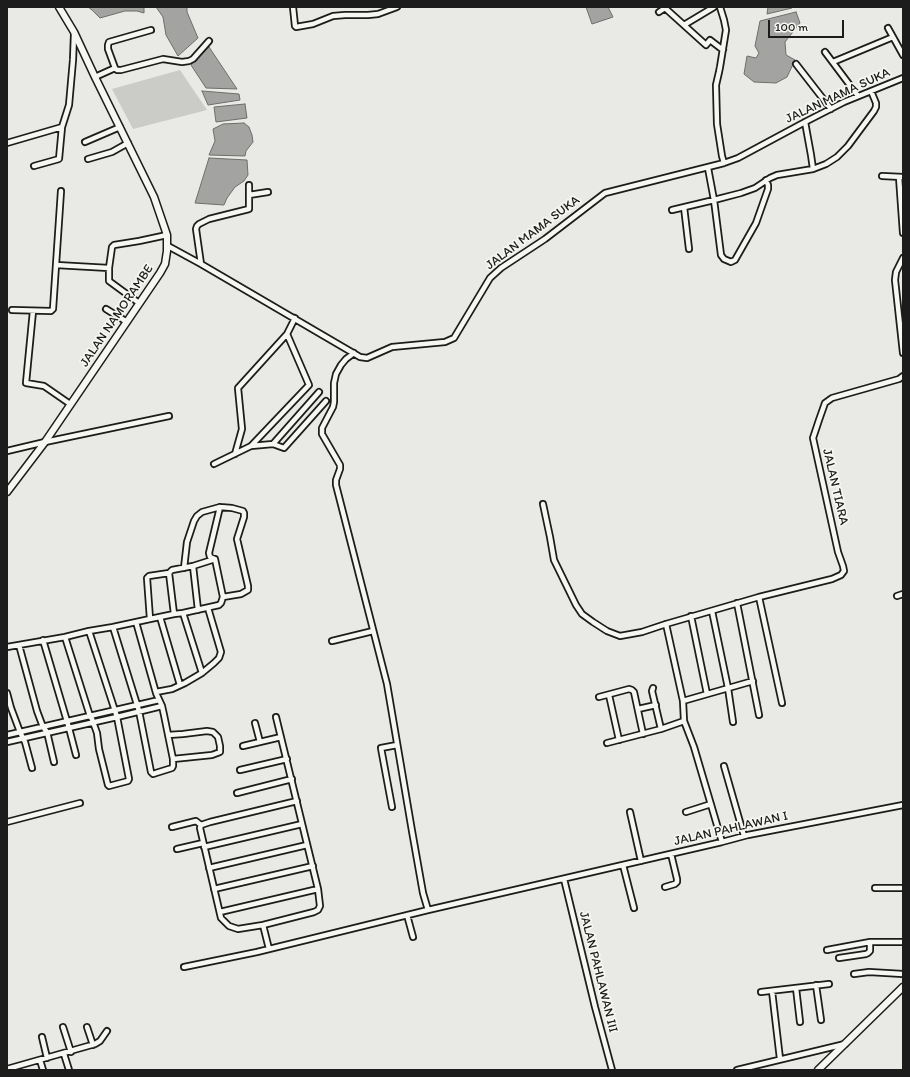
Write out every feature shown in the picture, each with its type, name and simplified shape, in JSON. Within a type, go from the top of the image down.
[{"type":"main road","name":"JALAN NAMORAMBE","points":[[7,492],[45,442],[160,273],[165,264],[168,246],[167,235],[154,197],[74,32],[59,7]]},
{"type":"main road","points":[[818,1070],[902,990]]},
{"type":"street","points":[[293,7],[296,27],[313,24],[333,16],[378,14],[397,7]]},
{"type":"street","points":[[684,25],[714,7]]},
{"type":"street","points":[[720,7],[726,26],[716,85],[717,124],[724,164]]},
{"type":"street","points":[[659,12],[666,8],[706,45],[710,40],[723,50]]},
{"type":"street","points":[[888,28],[903,55]]},
{"type":"street","points":[[115,68],[108,49],[109,42],[151,30]]},
{"type":"street","points":[[34,166],[59,159],[62,127],[69,105],[74,32]]},
{"type":"street","points":[[833,62],[893,37]]},
{"type":"street","points":[[95,77],[115,68],[117,70],[121,70],[164,59],[174,62],[189,61],[193,59],[209,41]]},
{"type":"street","points":[[825,52],[858,96]]},
{"type":"street","points":[[796,64],[830,109]]},
{"type":"street","name":"JALAN MAMA SUKA","points":[[168,246],[295,318],[360,357],[368,358],[392,347],[445,342],[454,338],[490,278],[500,268],[545,239],[605,193],[724,164],[830,109],[903,78]]},
{"type":"street","points":[[672,210],[755,188],[766,180],[777,175],[813,169],[826,164],[848,146],[874,111],[876,103],[871,91]]},
{"type":"street","points":[[805,122],[812,155],[813,169]]},
{"type":"street","points":[[7,143],[62,127]]},
{"type":"street","points":[[85,142],[120,127]]},
{"type":"street","points":[[88,159],[112,152],[128,143]]},
{"type":"street","points":[[708,168],[714,200],[721,255],[724,259],[731,262],[735,260],[758,216],[768,189],[766,180]]},
{"type":"street","points":[[882,176],[901,177],[900,194],[903,233]]},
{"type":"street","points":[[201,264],[196,229],[197,226],[209,219],[249,209],[249,185]]},
{"type":"street","points":[[12,310],[51,311],[53,309],[62,191]]},
{"type":"street","points":[[249,195],[268,192]]},
{"type":"street","points":[[684,207],[689,249]]},
{"type":"street","points":[[139,303],[109,281],[109,268],[113,246],[139,242],[167,235]]},
{"type":"street","points":[[903,258],[894,280],[903,353]]},
{"type":"street","points":[[56,265],[109,268]]},
{"type":"street","points":[[106,309],[127,322]]},
{"type":"street","points":[[33,311],[26,383],[44,386],[70,404]]},
{"type":"street","points":[[236,454],[242,429],[238,388],[287,334],[295,318]]},
{"type":"street","points":[[214,464],[251,446],[309,385],[287,334]]},
{"type":"street","points":[[354,353],[346,359],[336,374],[334,383],[334,402],[322,430],[322,434],[340,465],[336,485],[387,684],[420,877],[428,910]]},
{"type":"street","name":"JALAN TIARA","points":[[759,597],[832,579],[841,575],[844,571],[838,552],[813,438],[825,403],[832,398],[899,379],[903,376]]},
{"type":"street","points":[[273,444],[319,392]]},
{"type":"street","points":[[251,446],[273,444],[284,448],[326,401]]},
{"type":"street","points":[[7,451],[169,416]]},
{"type":"street","points":[[543,504],[554,560],[572,599],[582,614],[607,631],[620,636],[642,632],[691,616],[759,597],[782,703]]},
{"type":"street","points":[[215,559],[210,557],[209,553],[220,507]]},
{"type":"street","points":[[184,568],[187,542],[197,516],[202,512],[220,507],[242,511],[244,513],[244,517],[237,539],[248,586],[247,591],[241,594],[223,597]]},
{"type":"street","points":[[150,619],[147,578],[149,576],[169,573],[172,570],[193,566],[215,559]]},
{"type":"street","points":[[7,647],[65,637],[219,605],[223,597],[215,559]]},
{"type":"street","points":[[193,566],[198,610]]},
{"type":"street","points":[[169,573],[174,614]]},
{"type":"street","points":[[897,596],[903,594]]},
{"type":"street","points":[[737,603],[759,715]]},
{"type":"street","points":[[156,692],[172,689],[180,685],[202,673],[219,658],[221,652],[208,608]]},
{"type":"street","points":[[712,611],[728,688],[733,722]]},
{"type":"street","points":[[183,613],[202,673]]},
{"type":"street","points":[[691,616],[707,694]]},
{"type":"street","points":[[160,617],[180,685]]},
{"type":"street","points":[[113,627],[139,711],[153,774],[172,768],[173,759],[162,706],[156,692],[136,622]]},
{"type":"street","points":[[666,624],[683,701],[684,721],[694,747],[722,842]]},
{"type":"street","points":[[65,637],[90,716],[97,733],[106,782],[111,785],[128,781],[129,779],[117,717],[89,631]]},
{"type":"street","points":[[332,640],[373,631]]},
{"type":"street","points":[[43,640],[76,755]]},
{"type":"street","points":[[19,645],[43,727],[47,732],[54,762]]},
{"type":"street","points":[[683,701],[753,681]]},
{"type":"street","points":[[653,688],[652,691],[661,729]]},
{"type":"street","points":[[599,697],[629,689],[632,690],[634,692],[643,734]]},
{"type":"street","points":[[7,693],[32,768]]},
{"type":"street","points":[[609,695],[619,740]]},
{"type":"street","points":[[7,735],[159,700]]},
{"type":"street","points":[[638,709],[656,705]]},
{"type":"street","points":[[7,742],[162,706]]},
{"type":"street","points":[[201,825],[200,828],[221,918],[229,926],[238,929],[263,925],[318,910],[320,906],[318,889],[276,717]]},
{"type":"street","points":[[607,743],[661,729],[684,721]]},
{"type":"street","points":[[255,723],[260,742]]},
{"type":"street","points":[[168,735],[207,731],[213,732],[218,737],[220,746],[220,752],[212,755],[173,759]]},
{"type":"street","points":[[243,746],[281,737]]},
{"type":"street","points":[[392,807],[381,748],[397,745]]},
{"type":"street","points":[[240,770],[287,759]]},
{"type":"street","points":[[724,766],[744,836]]},
{"type":"street","points":[[237,793],[292,779]]},
{"type":"street","points":[[201,825],[297,801]]},
{"type":"street","points":[[7,822],[80,803]]},
{"type":"street","points":[[686,812],[711,804]]},
{"type":"street","name":"JALAN PAHLAWAN I","points":[[184,967],[269,949],[744,836],[903,805]]},
{"type":"street","points":[[630,812],[641,861]]},
{"type":"street","points":[[172,827],[196,821],[201,825]]},
{"type":"street","points":[[177,849],[204,845],[302,824]]},
{"type":"street","points":[[209,868],[307,845]]},
{"type":"street","points":[[665,887],[677,882],[671,854]]},
{"type":"street","points":[[623,865],[634,908]]},
{"type":"street","points":[[214,889],[312,866]]},
{"type":"street","name":"JALAN PAHLAWAN III","points":[[564,879],[612,1070]]},
{"type":"street","points":[[875,888],[903,888]]},
{"type":"street","points":[[220,912],[318,889]]},
{"type":"street","points":[[407,915],[413,937]]},
{"type":"street","points":[[263,925],[269,949]]},
{"type":"street","points":[[839,958],[868,953],[870,951],[870,942]]},
{"type":"street","points":[[827,950],[870,942],[903,942]]},
{"type":"street","points":[[854,974],[869,972],[903,974]]},
{"type":"street","points":[[761,992],[829,984]]},
{"type":"street","points":[[816,985],[821,1020]]},
{"type":"street","points":[[796,988],[800,1022]]},
{"type":"street","points":[[772,991],[780,1059]]},
{"type":"street","points":[[63,1027],[70,1052]]},
{"type":"street","points":[[87,1027],[93,1045]]},
{"type":"street","points":[[7,1069],[93,1045],[100,1041],[107,1031]]},
{"type":"street","points":[[42,1037],[47,1058]]},
{"type":"street","points":[[737,1070],[846,1043]]},
{"type":"street","points":[[64,1054],[69,1070]]},
{"type":"street","points":[[40,1060],[43,1070]]},
{"type":"shaded area","points":[[88,7],[144,7],[144,13],[137,11],[125,11],[100,18]]},
{"type":"shaded area","points":[[156,7],[187,7],[187,12],[198,38],[178,56],[166,35],[163,17]]},
{"type":"shaded area","points":[[586,7],[608,7],[613,17],[592,24]]},
{"type":"shaded area","points":[[768,7],[792,7],[792,8],[767,14]]},
{"type":"shaded area","points":[[796,12],[800,23],[785,42],[786,55],[795,60],[787,77],[776,83],[754,82],[744,74],[747,56],[756,58],[759,53],[755,46],[760,21]]},
{"type":"shaded area","points":[[209,47],[237,89],[206,88],[191,65]]},
{"type":"shaded area","points":[[180,70],[207,110],[133,129],[112,89]]},
{"type":"shaded area","points":[[202,91],[239,94],[240,100],[208,105]]},
{"type":"shaded area","points":[[245,104],[247,118],[216,122],[214,107]]},
{"type":"shaded area","points":[[244,123],[249,127],[253,142],[246,151],[245,156],[209,155],[215,141],[213,129],[223,124]]},
{"type":"shaded area","points":[[209,158],[247,160],[248,175],[244,181],[235,187],[224,205],[195,203]]}]
